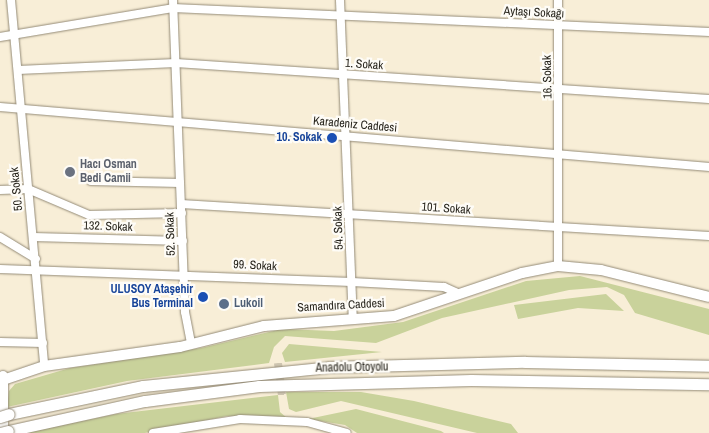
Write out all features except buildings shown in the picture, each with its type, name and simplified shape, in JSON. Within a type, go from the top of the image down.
[{"type":"highway","name":"Anadolu Otoyolu","points":[[4,416],[144,386],[330,367],[525,362],[709,366]]},
{"type":"highway","name":"Anadolu Otoyolu","points":[[4,432],[145,401],[268,386],[488,380],[709,384]]},
{"type":"main road","name":"Samandıra Caddesi","points":[[2,378],[20,376],[44,366],[191,344],[296,321],[353,320],[394,316],[522,273],[558,266],[601,270],[709,297]]},
{"type":"main road","points":[[4,432],[2,378],[44,366]]},
{"type":"main road","points":[[4,394],[20,376]]},
{"type":"street","name":"50. Sokak","points":[[11,0],[16,34],[20,108],[36,259],[44,366]]},
{"type":"street","points":[[340,0],[346,136]]},
{"type":"street","name":"16. Sokak","points":[[558,0],[560,89],[558,266]]},
{"type":"street","name":"Aytaşı Sokağı","points":[[0,37],[173,4],[340,16],[709,32]]},
{"type":"street","name":"52. Sokak","points":[[173,4],[184,274],[191,344]]},
{"type":"street","name":"1. Sokak","points":[[18,70],[176,64],[709,99]]},
{"type":"street","name":"Karadeniz Caddesi","points":[[0,106],[709,166]]},
{"type":"street","name":"54. Sokak","points":[[346,136],[353,320]]},
{"type":"street","points":[[92,181],[180,183]]},
{"type":"street","points":[[0,190],[28,189],[89,215],[182,213]]},
{"type":"street","name":"101. Sokak","points":[[181,204],[709,236]]},
{"type":"street","name":"132. Sokak","points":[[33,236],[183,241]]},
{"type":"street","points":[[0,237],[36,259]]},
{"type":"street","points":[[0,269],[36,268]]},
{"type":"street","name":"99. Sokak","points":[[36,268],[444,287],[460,294]]},
{"type":"street","points":[[0,342],[43,343]]},
{"type":"street","points":[[153,433],[240,419],[307,422],[347,433]]},
{"type":"green space","points":[[580,276],[709,309],[709,335],[635,313],[624,295],[607,287],[569,290],[442,318],[376,343],[285,336],[274,347],[269,363],[127,381],[7,407],[9,391],[15,384],[70,368],[201,348],[282,329],[334,331],[403,322],[526,281]]},
{"type":"green space","points":[[606,294],[624,311],[578,308],[518,319],[514,305]]},
{"type":"green space","points":[[289,344],[382,352],[285,362],[282,353]]},
{"type":"green space","points":[[286,392],[361,392],[414,401],[511,424],[518,433],[477,433],[341,401],[296,412],[289,409]]},
{"type":"green space","points":[[278,395],[280,412],[288,419],[227,416],[145,433],[24,433],[116,414]]},
{"type":"green space","points":[[356,409],[444,433],[357,433],[345,425],[308,419]]},
{"type":"tunnel","points":[[278,363],[282,396]]},
{"type":"place","name":"10. Sokak","points":[[332,138]]},
{"type":"place","name":"Hacı Osman Bedi Camii","points":[[70,172]]},
{"type":"place","name":"ULUSOY Ataşehir Bus Terminal","points":[[203,297]]},
{"type":"place","name":"Lukoil","points":[[224,304]]}]
